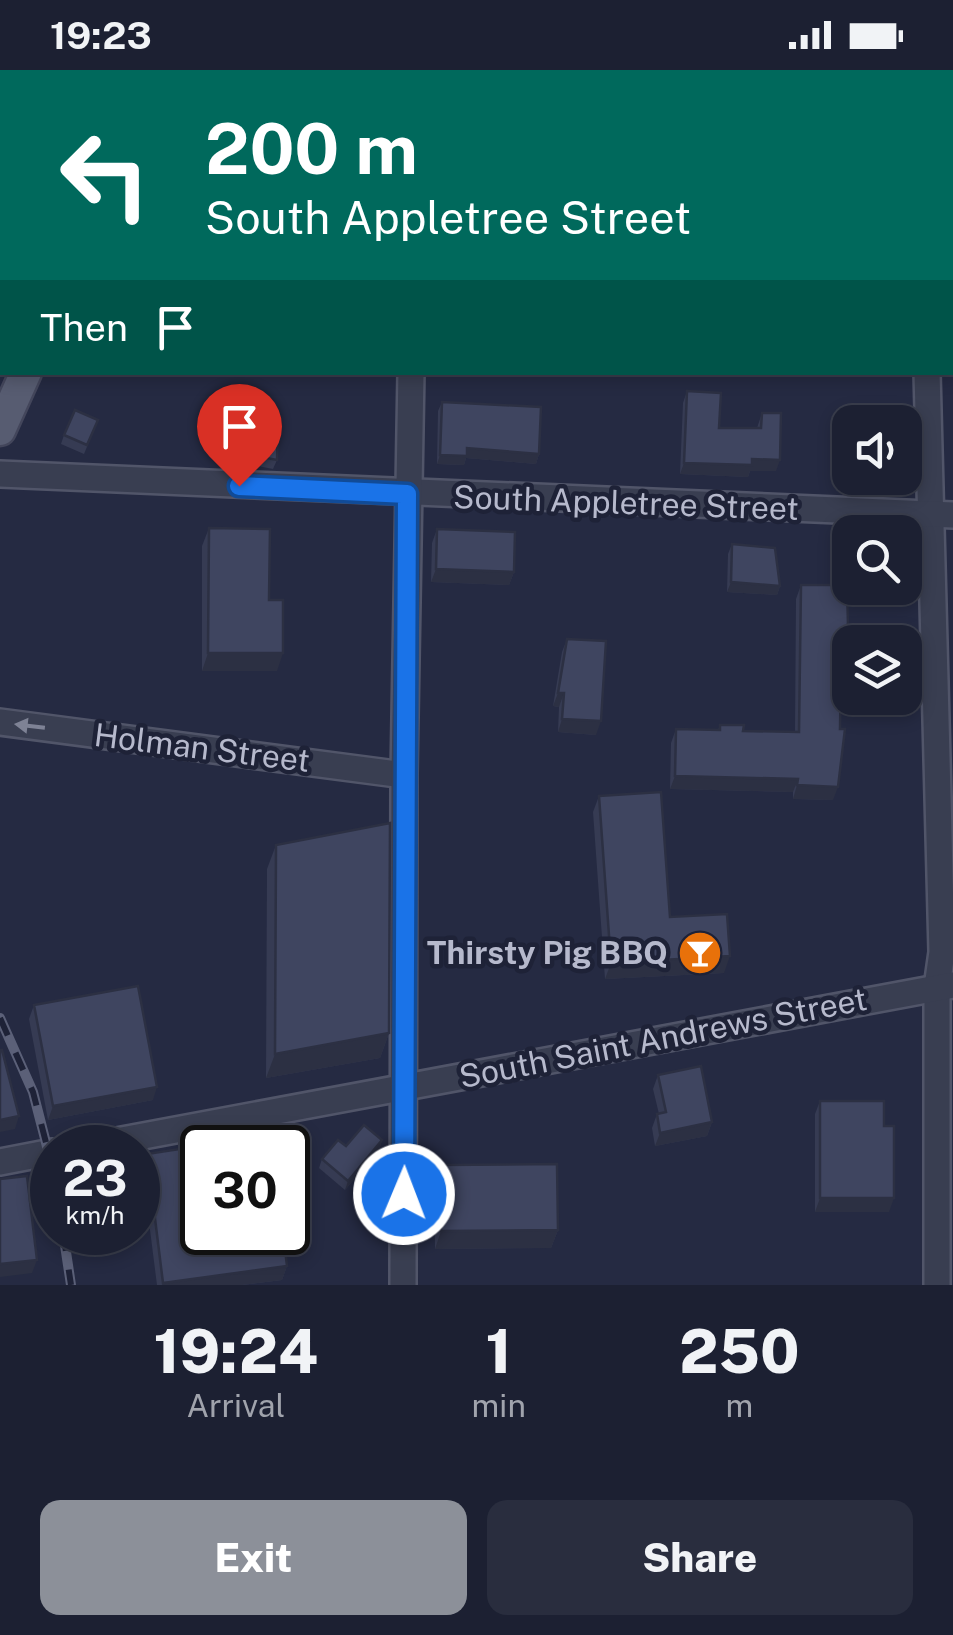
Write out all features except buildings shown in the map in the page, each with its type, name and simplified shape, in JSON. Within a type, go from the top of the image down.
[{"type":"main road","points":[[0,430],[25,375]]},
{"type":"street","points":[[403,1285],[404,774],[412,375]]},
{"type":"street","points":[[928,375],[942,515],[945,986],[937,1285]]},
{"type":"street","name":"South Appletree Street","points":[[0,474],[942,515]]},
{"type":"street","name":"Holman Street","points":[[0,722],[404,774]]},
{"type":"street","name":"South Saint Andrews Street","points":[[160,1132],[945,986]]},
{"type":"street","points":[[0,1162],[30,1156]]},
{"type":"railway","points":[[0,1018],[33,1092],[41,1125]]},
{"type":"railway","points":[[66,1255],[71,1285]]},
{"type":"place","name":"Thirsty Pig BBQ","points":[[700,953]]},
{"type":"route","points":[[239,486],[407,494],[404,1194]]}]
